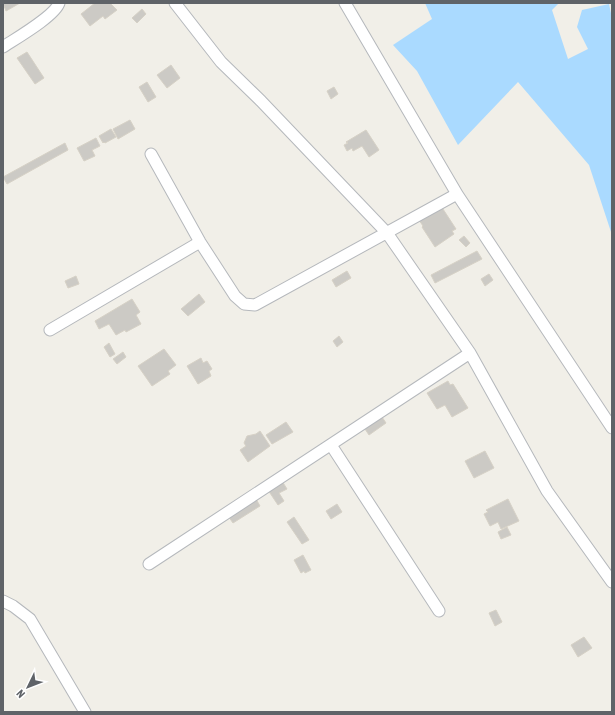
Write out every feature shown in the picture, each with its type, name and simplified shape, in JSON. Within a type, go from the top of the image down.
[{"type":"street","points":[[3,47],[38,24],[57,8],[59,3]]},
{"type":"street","points":[[175,3],[221,62],[261,101],[387,233],[470,353],[547,491],[612,582]]},
{"type":"street","points":[[345,3],[457,194],[612,428]]},
{"type":"street","points":[[151,154],[200,242],[235,296],[244,304],[255,305],[457,194]]},
{"type":"street","points":[[50,330],[200,242]]},
{"type":"street","points":[[149,564],[470,353]]},
{"type":"street","points":[[331,445],[439,611]]},
{"type":"street","points":[[3,601],[13,606],[30,619],[85,712]]},
{"type":"water","points":[[425,3],[559,3],[552,10],[568,59],[588,49],[577,27],[582,10],[609,4],[612,18],[612,235],[589,165],[518,82],[458,145],[417,71],[393,45],[432,19]]},
{"type":"building","points":[[3,3],[20,3],[6,11]]},
{"type":"building","points":[[95,3],[110,3],[117,10],[105,19],[103,16],[90,26],[81,14]]},
{"type":"building","points":[[142,9],[146,14],[137,23],[132,18]]},
{"type":"building","points":[[27,52],[44,78],[35,84],[17,58]]},
{"type":"building","points":[[171,65],[180,78],[167,88],[157,75]]},
{"type":"building","points":[[147,82],[156,97],[148,102],[139,87]]},
{"type":"building","points":[[334,87],[338,94],[331,99],[327,91]]},
{"type":"building","points":[[130,120],[135,129],[118,139],[113,129]]},
{"type":"building","points":[[111,129],[116,137],[103,143],[99,136]]},
{"type":"building","points":[[366,130],[379,150],[369,157],[362,146],[353,151],[352,148],[347,151],[344,145],[348,143],[346,142]]},
{"type":"building","points":[[96,138],[100,146],[92,150],[95,156],[84,161],[77,148]]},
{"type":"building","points":[[65,143],[68,150],[7,184],[3,177]]},
{"type":"building","points":[[441,206],[456,229],[452,231],[454,234],[435,247],[419,220]]},
{"type":"building","points":[[464,236],[470,243],[466,247],[459,240]]},
{"type":"building","points":[[477,251],[482,259],[435,283],[431,275]]},
{"type":"building","points":[[347,271],[351,278],[336,287],[332,280]]},
{"type":"building","points":[[489,274],[493,280],[485,286],[481,279]]},
{"type":"building","points":[[76,276],[79,284],[68,288],[65,281]]},
{"type":"building","points":[[199,294],[205,302],[188,316],[181,309]]},
{"type":"building","points":[[132,299],[140,312],[136,315],[141,324],[126,332],[125,330],[116,335],[109,324],[99,329],[95,321]]},
{"type":"building","points":[[339,336],[343,342],[337,347],[333,341]]},
{"type":"building","points":[[109,343],[115,354],[110,357],[104,347]]},
{"type":"building","points":[[164,349],[176,365],[168,371],[170,374],[152,386],[138,366]]},
{"type":"building","points":[[123,352],[126,357],[117,364],[113,359]]},
{"type":"building","points":[[201,358],[203,363],[207,361],[212,369],[209,371],[211,376],[198,384],[187,366]]},
{"type":"building","points":[[448,381],[450,385],[453,384],[468,408],[452,417],[445,405],[437,409],[427,393]]},
{"type":"building","points":[[382,417],[386,423],[369,435],[365,429]]},
{"type":"building","points":[[286,422],[293,432],[272,444],[266,435]]},
{"type":"building","points":[[260,431],[270,446],[248,462],[240,450],[246,446],[244,443],[247,436],[256,434]]},
{"type":"building","points":[[485,451],[494,468],[474,478],[465,461]]},
{"type":"building","points":[[282,481],[287,489],[279,493],[284,501],[278,505],[268,490]]},
{"type":"building","points":[[256,499],[260,506],[233,523],[228,516]]},
{"type":"building","points":[[508,499],[519,521],[501,529],[498,522],[490,526],[484,514],[488,512],[486,510]]},
{"type":"building","points":[[337,504],[342,512],[331,519],[326,511]]},
{"type":"building","points":[[294,517],[309,540],[302,544],[287,522]]},
{"type":"building","points":[[507,527],[511,535],[501,539],[498,532]]},
{"type":"building","points":[[303,555],[311,570],[301,573],[294,560]]},
{"type":"building","points":[[496,610],[502,622],[495,626],[489,613]]},
{"type":"building","points":[[584,637],[592,648],[578,657],[571,645]]}]
